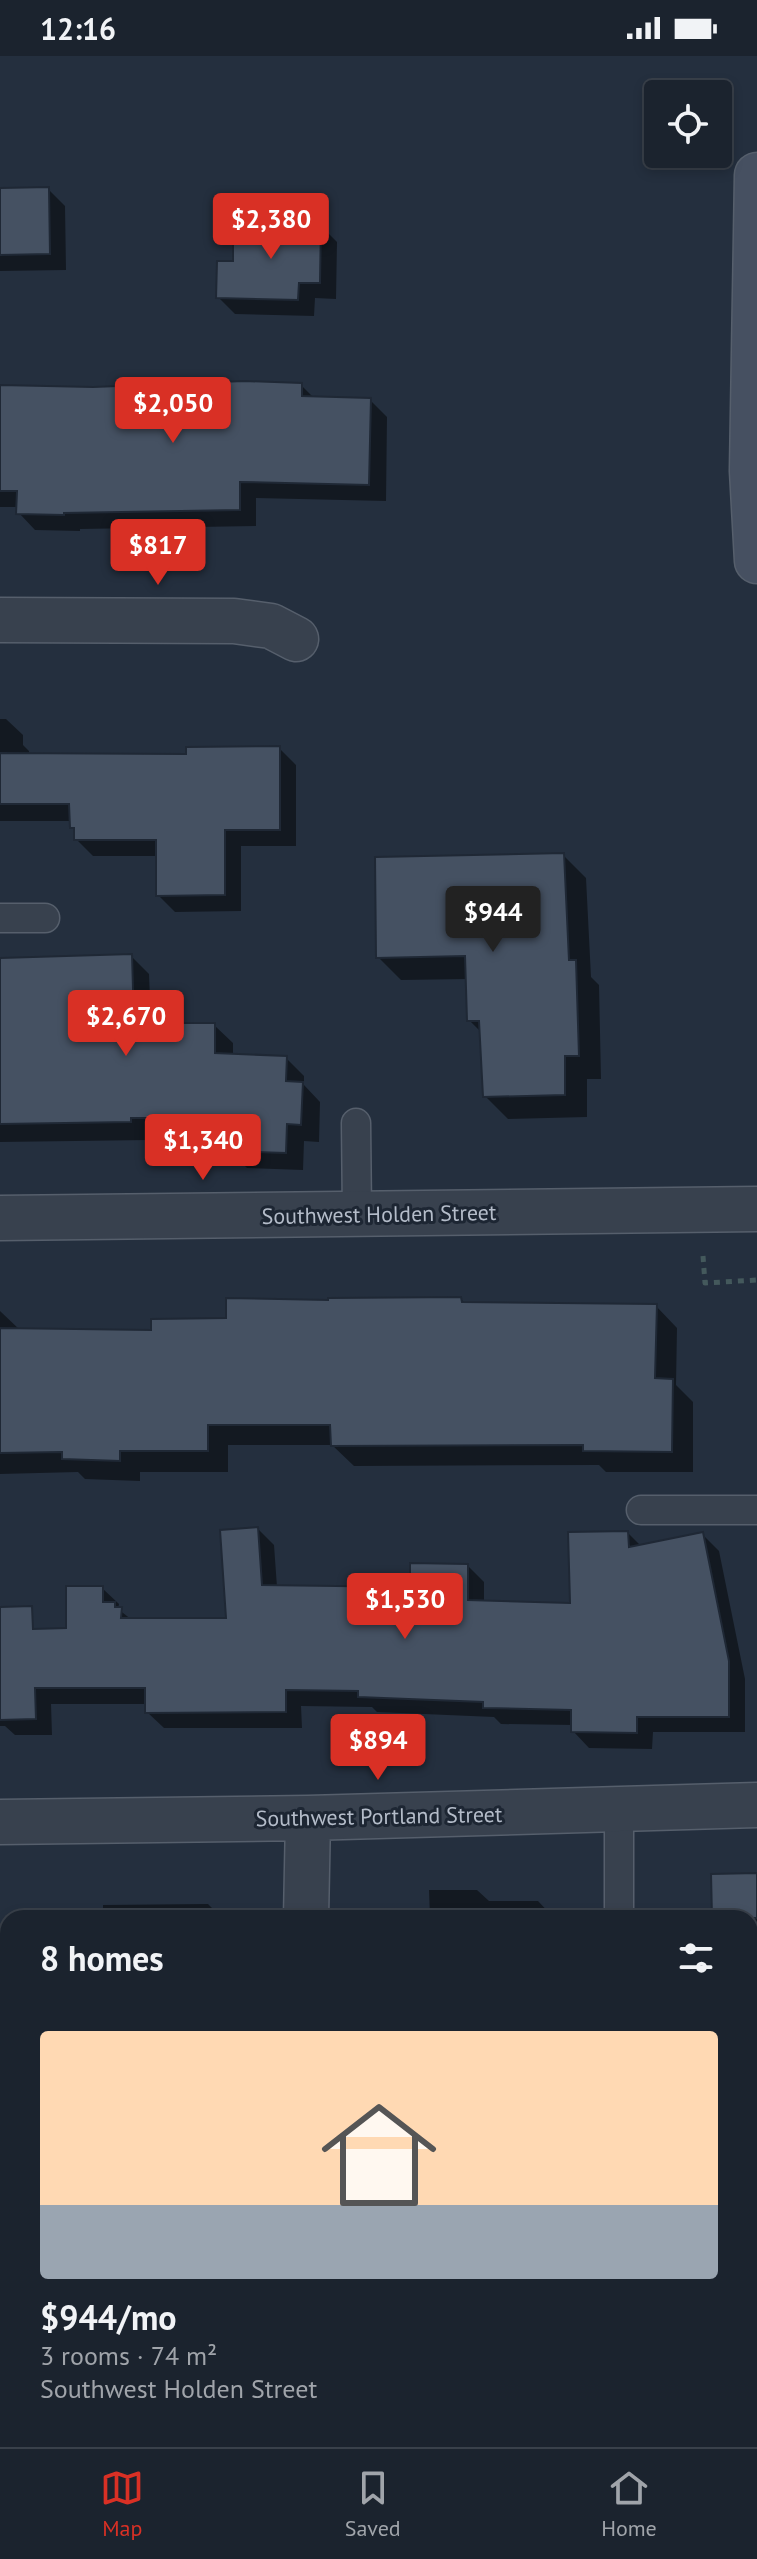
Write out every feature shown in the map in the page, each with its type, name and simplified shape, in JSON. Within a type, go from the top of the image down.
[{"type":"main road","points":[[757,175],[752,471],[757,561]]},
{"type":"street","points":[[0,620],[234,621],[271,626],[296,639]]},
{"type":"street","name":"Southwest Holden Street","points":[[0,1218],[757,1209]]},
{"type":"street","name":"Southwest Portland Street","points":[[0,1822],[308,1818],[757,1805]]},
{"type":"street","points":[[306,1910],[308,1818]]},
{"type":"lane","points":[[0,918],[45,918]]},
{"type":"lane","points":[[356,1123],[357,1215]]},
{"type":"lane","points":[[641,1510],[757,1510]]},
{"type":"lane","points":[[619,1810],[619,1910]]},
{"type":"path","points":[[703,1243],[705,1283],[757,1280]]},
{"type":"building","points":[[49,187],[50,254],[0,255],[0,188]]},
{"type":"building","points":[[241,221],[321,223],[320,283],[299,283],[298,300],[216,298],[217,261],[233,261],[233,233],[241,233]]},
{"type":"building","points":[[244,381],[302,383],[302,396],[371,398],[369,485],[240,482],[240,510],[64,515],[16,514],[17,491],[0,491],[0,385],[93,387]]},
{"type":"building","points":[[280,746],[280,830],[225,830],[225,895],[156,896],[156,840],[74,840],[69,804],[0,804],[0,753],[186,754],[186,747]]},
{"type":"building","points":[[564,853],[569,960],[576,960],[579,1056],[565,1056],[565,1095],[483,1097],[479,1021],[467,1021],[465,956],[376,958],[375,857]]},
{"type":"building","points":[[132,954],[134,1023],[215,1023],[215,1053],[287,1056],[286,1081],[303,1082],[301,1125],[287,1124],[286,1153],[226,1151],[228,1118],[131,1118],[131,1122],[0,1124],[0,958]]},
{"type":"building","points":[[461,1297],[462,1302],[657,1304],[655,1378],[673,1379],[672,1452],[583,1451],[583,1445],[331,1446],[330,1425],[208,1425],[208,1451],[120,1451],[120,1461],[62,1459],[62,1452],[0,1453],[0,1328],[151,1330],[151,1319],[226,1318],[226,1298],[328,1300]]},
{"type":"building","points":[[258,1527],[262,1585],[410,1587],[410,1563],[468,1564],[468,1600],[570,1603],[568,1532],[628,1531],[629,1547],[703,1532],[729,1661],[729,1717],[637,1717],[637,1733],[571,1732],[571,1710],[483,1708],[483,1702],[358,1697],[358,1691],[286,1690],[286,1712],[145,1713],[145,1688],[35,1688],[36,1719],[0,1720],[0,1607],[32,1606],[33,1629],[66,1628],[66,1586],[103,1586],[103,1602],[115,1602],[115,1607],[122,1607],[121,1618],[226,1618],[220,1530]]},
{"type":"building","points":[[757,1873],[757,1910],[712,1910],[711,1874]]}]
